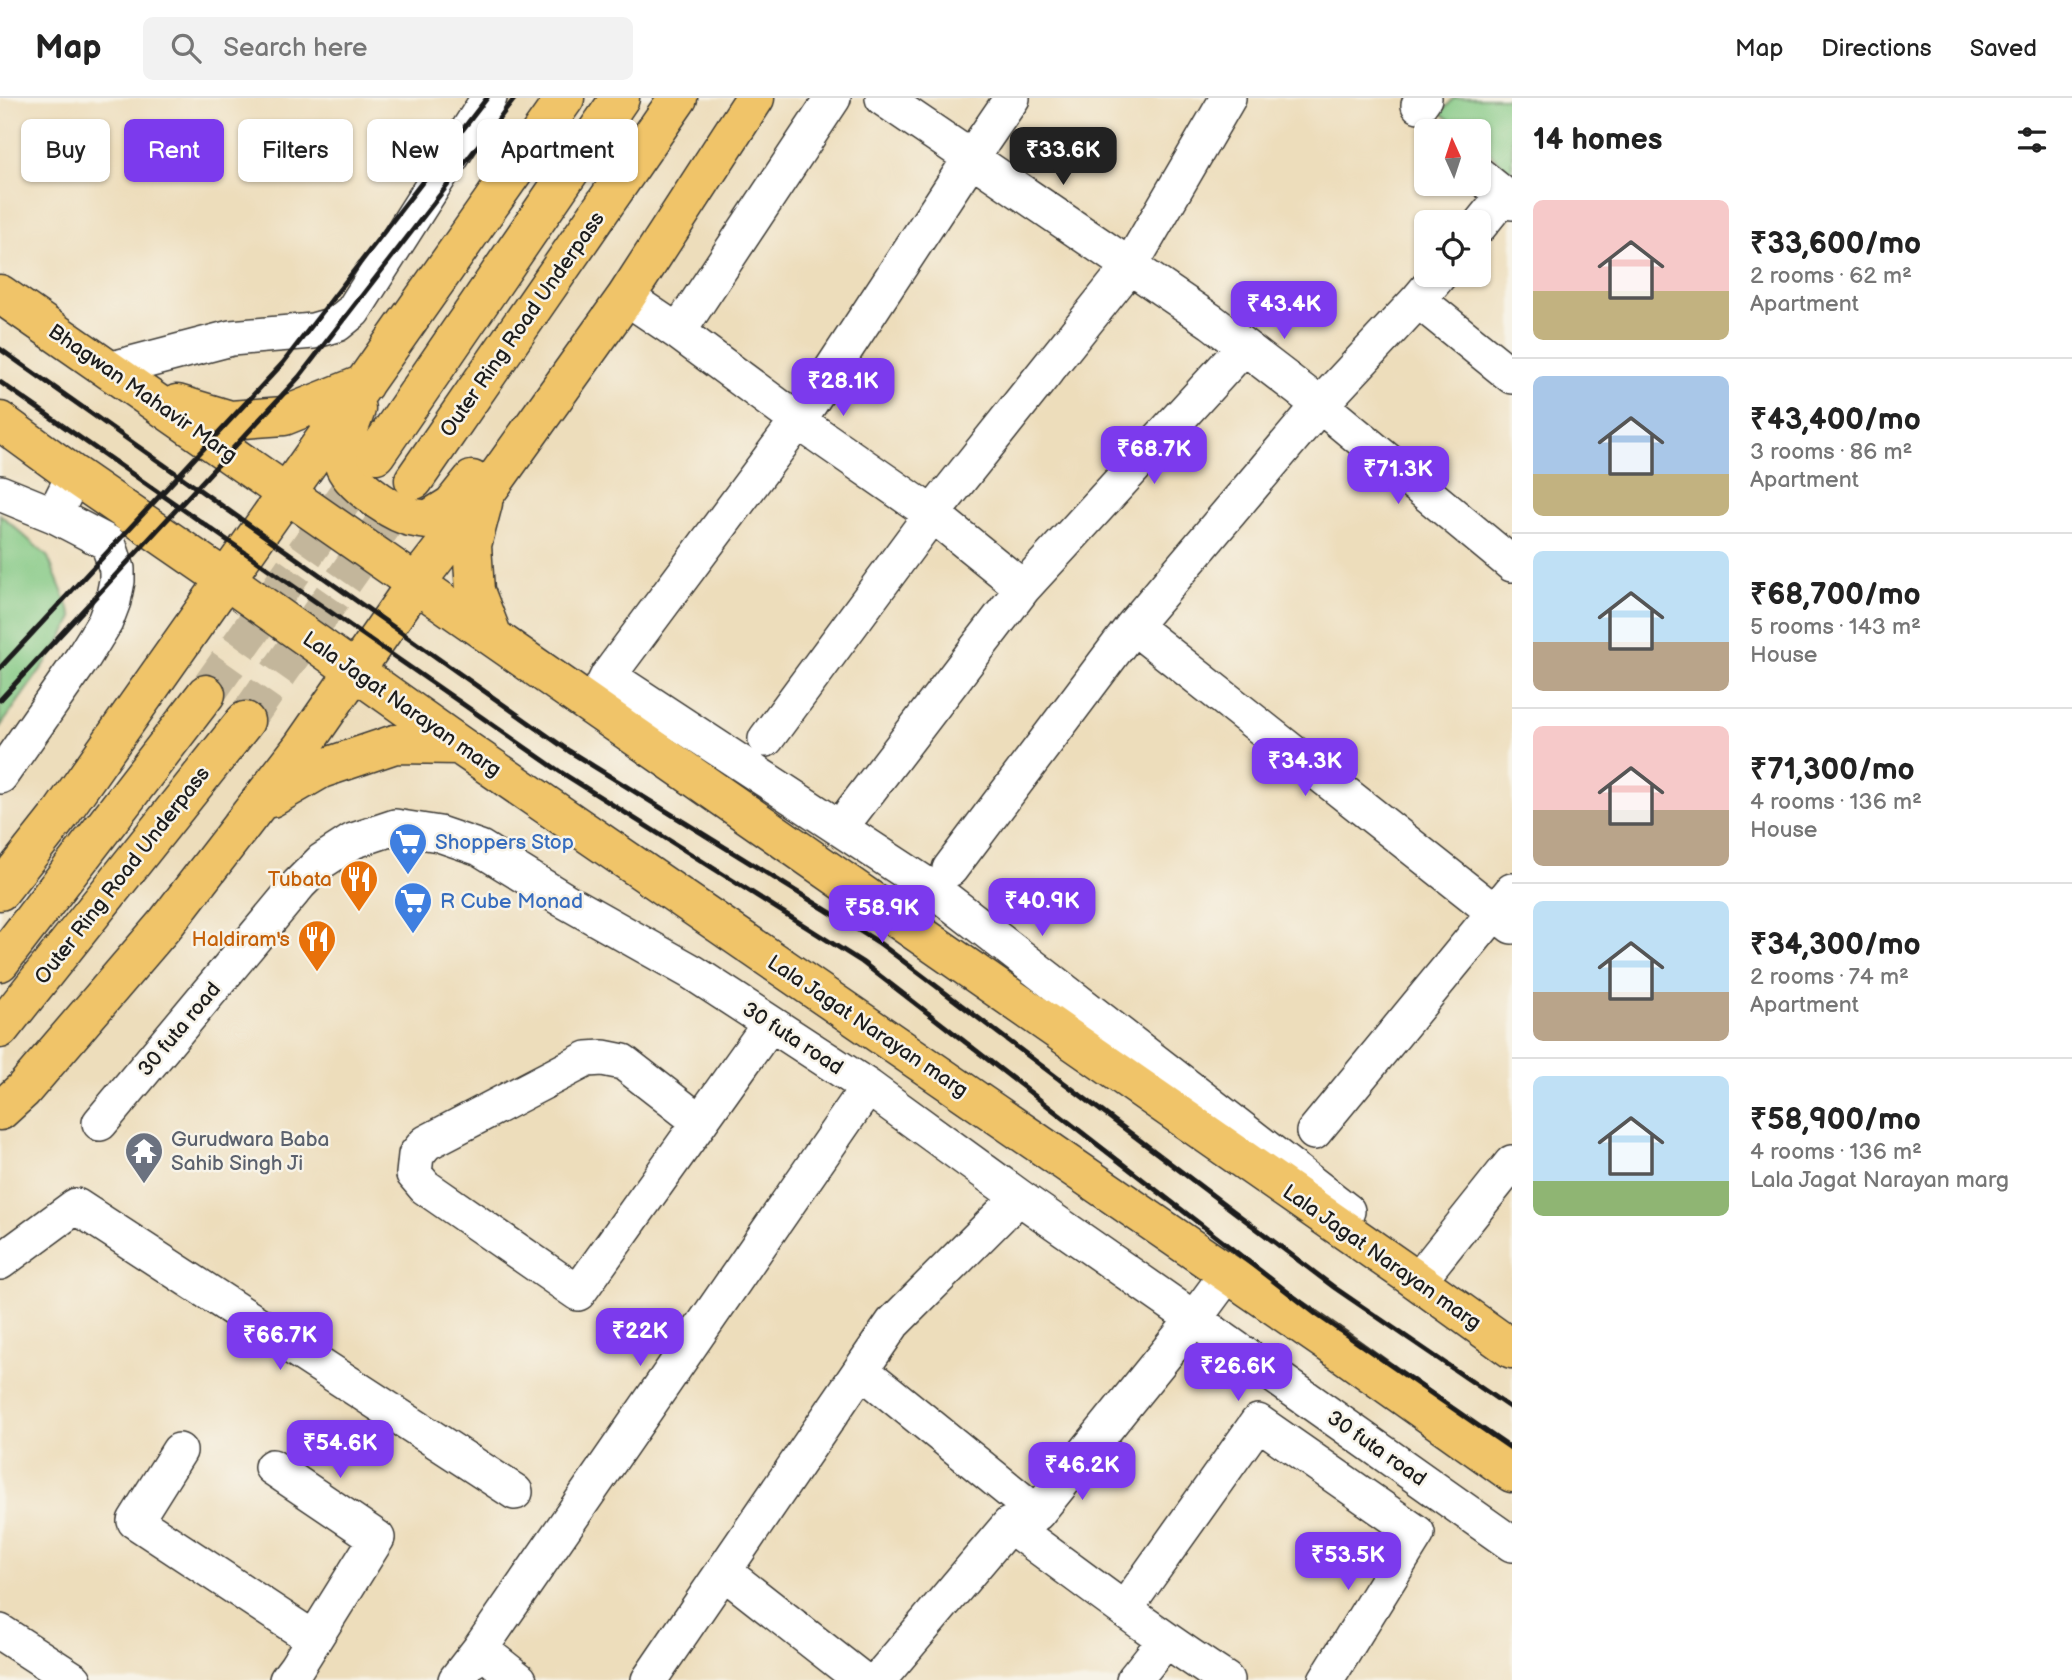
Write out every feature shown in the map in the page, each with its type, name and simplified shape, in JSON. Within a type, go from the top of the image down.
[{"type":"main road","points":[[0,891],[60,815],[565,98]]},
{"type":"main road","points":[[376,454],[621,98]]},
{"type":"main road","name":"Outer Ring Road Underpass","points":[[414,480],[678,98]]},
{"type":"main road","points":[[364,384],[343,453],[347,474],[366,492],[406,516],[428,520],[452,505],[505,439],[578,327],[722,121],[744,98]]},
{"type":"main road","points":[[0,1111],[23,1090],[167,922],[302,747],[416,583],[485,494],[626,297],[755,98]]},
{"type":"main road","name":"Bhagwan Mahavir Marg","points":[[0,294],[286,493]]},
{"type":"main road","points":[[145,395],[230,420],[284,416],[364,384]]},
{"type":"main road","points":[[0,421],[225,579]]},
{"type":"main road","name":"Lala Jagat Narayan marg","points":[[286,493],[494,637],[600,691],[1419,1274],[1512,1349]]},
{"type":"main road","points":[[485,494],[472,545],[474,591],[494,637]]},
{"type":"main road","name":"Lala Jagat Narayan marg","points":[[225,579],[459,745],[1228,1273],[1512,1473]]},
{"type":"main road","name":"Outer Ring Road Underpass","points":[[0,962],[206,694]]},
{"type":"main road","name":"Outer Ring Road Underpass","points":[[0,1029],[245,721]]},
{"type":"main road","points":[[255,808],[321,769],[395,744],[459,745]]},
{"type":"street","points":[[109,370],[231,338],[313,331],[337,324],[354,311],[489,98]]},
{"type":"street","points":[[678,332],[833,98]]},
{"type":"street","points":[[883,98],[1212,322],[1320,405],[1512,564]]},
{"type":"street","points":[[600,691],[798,421],[1012,98]]},
{"type":"street","points":[[766,739],[932,514],[1130,266],[1228,98]]},
{"type":"street","points":[[1488,210],[1498,191]]},
{"type":"street","points":[[950,869],[1133,626],[1320,405],[1428,287],[1512,376]]},
{"type":"street","points":[[626,297],[932,514],[1023,588]]},
{"type":"street","points":[[852,812],[1023,588],[1244,347]]},
{"type":"street","points":[[54,515],[74,475]]},
{"type":"street","points":[[0,493],[54,515],[108,543],[117,569],[113,601],[104,622],[84,656],[0,776]]},
{"type":"street","points":[[1133,626],[1506,910],[1314,1132]]},
{"type":"street","name":"30 futa road","points":[[100,1124],[290,894],[322,861],[353,841],[395,827],[439,834],[480,848],[564,900],[692,972],[868,1087],[1019,1197],[1512,1544]]},
{"type":"street","points":[[700,1122],[623,1062],[603,1058],[587,1059],[426,1143],[416,1155],[414,1174],[425,1187],[578,1293],[770,1024]]},
{"type":"street","points":[[456,1680],[868,1087]]},
{"type":"street","points":[[1512,1163],[1419,1274],[1512,1333]]},
{"type":"street","points":[[649,1680],[893,1323],[1019,1197]]},
{"type":"street","points":[[0,1262],[76,1206],[515,1492]]},
{"type":"street","points":[[878,1680],[1023,1519],[1194,1319],[1228,1273]]},
{"type":"street","points":[[861,1370],[1125,1609],[1165,1641],[1226,1680]]},
{"type":"street","points":[[1125,1609],[1258,1423],[1417,1533],[1326,1680]]},
{"type":"street","points":[[179,1451],[135,1521],[314,1639]]},
{"type":"street","points":[[272,1467],[377,1538],[287,1680]]},
{"type":"street","points":[[724,1572],[862,1680]]},
{"type":"street","points":[[0,1632],[74,1680]]},
{"type":"street","points":[[1134,1680],[1165,1641]]},
{"type":"street","points":[[480,1649],[519,1680]]},
{"type":"green space","points":[[1454,98],[1512,98],[1512,172],[1491,154],[1491,119],[1448,119],[1441,113]]},
{"type":"green space","points":[[0,514],[48,557],[73,618],[59,644],[0,727]]},
{"type":"tunnel","points":[[206,694],[374,456]]},
{"type":"tunnel","points":[[245,721],[413,482]]},
{"type":"railway","points":[[0,668],[283,363],[487,98]]},
{"type":"railway","points":[[0,700],[299,377],[515,98]]},
{"type":"railway","points":[[0,349],[569,751],[878,942],[1335,1288],[1512,1409]]},
{"type":"railway","points":[[0,382],[559,771],[862,962],[1316,1314],[1512,1449]]},
{"type":"place","name":"Shoppers Stop","points":[[408,876]]},
{"type":"place","name":"Tubata","points":[[359,913]]},
{"type":"place","name":"R Cube Monad","points":[[413,935]]},
{"type":"place","name":"Haldiram's","points":[[317,973]]},
{"type":"place","name":"Gurudwara Baba Sahib Singh Ji","points":[[144,1185]]}]
